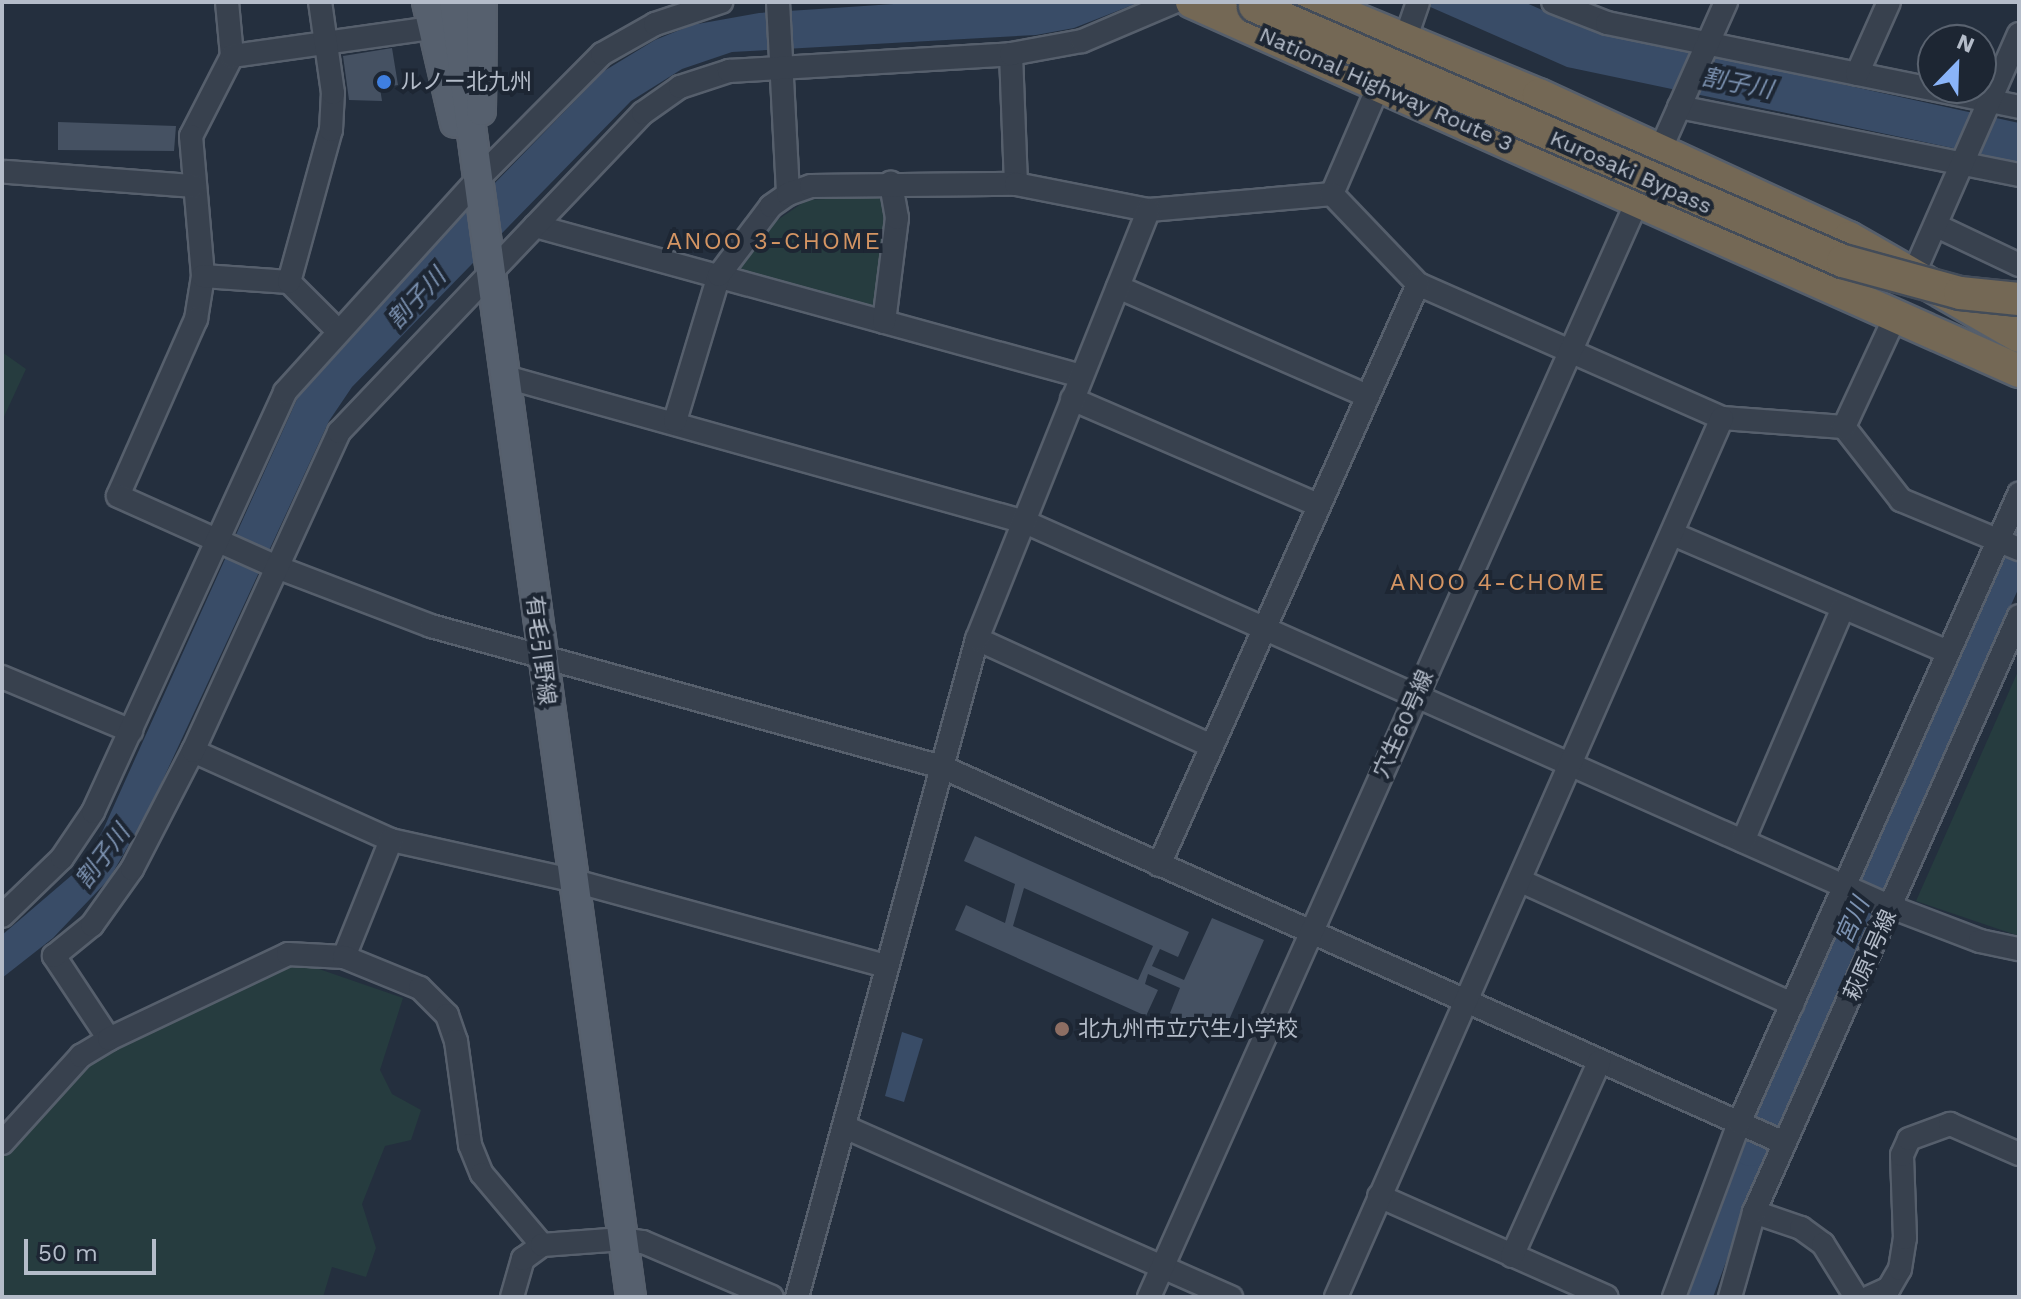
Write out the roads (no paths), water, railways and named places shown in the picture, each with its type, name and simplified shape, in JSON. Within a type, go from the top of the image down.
[{"type":"highway","name":"National Highway Route 3","points":[[1192,2],[2019,371]]},
{"type":"highway","points":[[1314,2],[1404,43],[1539,95],[1658,151],[1914,273],[2019,336]]},
{"type":"highway","name":"Kurosaki Bypass","points":[[1251,4],[1843,261],[1947,291],[2019,299]]},
{"type":"highway","points":[[1914,273],[2019,307]]},
{"type":"main road","name":"有毛引野線","points":[[454,2],[571,880],[631,1297]]},
{"type":"main road","points":[[479,191],[486,30],[482,2]]},
{"type":"main road","points":[[429,15],[457,131],[479,191]]},
{"type":"street","points":[[227,2],[232,56],[191,136],[203,276],[196,319],[118,496],[276,566],[431,626],[942,767],[1780,1141]]},
{"type":"street","points":[[289,282],[331,130],[326,41],[320,2]]},
{"type":"street","points":[[2,916],[62,858],[93,812],[223,543],[285,392],[337,330],[479,191],[602,54],[655,24],[721,2]]},
{"type":"street","points":[[109,1039],[54,956],[92,925],[132,869],[193,751],[339,432],[490,266],[535,226],[643,113],[680,87],[729,71],[784,64],[1011,54],[1082,41],[1174,2]]},
{"type":"street","name":"穴生60号線","points":[[1149,1297],[1726,2]]},
{"type":"street","points":[[1857,74],[1889,2]]},
{"type":"street","points":[[1558,3],[1607,23],[1917,88]]},
{"type":"street","points":[[779,5],[788,194]]},
{"type":"street","points":[[1404,43],[1417,5]]},
{"type":"street","points":[[232,56],[326,41],[429,15]]},
{"type":"street","points":[[1997,84],[2019,34]]},
{"type":"street","points":[[1011,54],[1016,184]]},
{"type":"street","points":[[1332,194],[1379,85]]},
{"type":"street","points":[[1681,103],[1964,160],[2019,175]]},
{"type":"street","points":[[1914,273],[1988,104],[2019,107]]},
{"type":"street","points":[[7,172],[193,186]]},
{"type":"street","points":[[884,322],[897,218],[891,183]]},
{"type":"street","points":[[675,421],[719,275],[752,228],[788,194],[811,186],[1016,184],[1149,210],[1332,194]]},
{"type":"street","points":[[1332,194],[1418,284],[1722,418],[1844,427],[1901,500],[2008,545]]},
{"type":"street","points":[[797,1297],[977,639],[1149,210]]},
{"type":"street","points":[[535,226],[1081,376]]},
{"type":"street","points":[[1937,226],[2019,265]]},
{"type":"street","points":[[203,276],[289,282],[337,330]]},
{"type":"street","points":[[1159,865],[1261,627],[1418,284]]},
{"type":"street","points":[[1118,287],[1365,395]]},
{"type":"street","points":[[1844,427],[1895,317]]},
{"type":"street","points":[[506,377],[675,421],[1025,522],[1887,904],[1980,941],[2019,949]]},
{"type":"street","points":[[1072,399],[1316,504]]},
{"type":"street","points":[[1336,1297],[1571,762],[1675,535],[1722,418]]},
{"type":"street","points":[[1674,1297],[1792,1004],[1850,888],[1948,652],[2008,545],[2019,494]]},
{"type":"street","points":[[1675,535],[1948,652]]},
{"type":"street","points":[[1743,841],[1843,608]]},
{"type":"street","name":"萩原1号線","points":[[1730,1297],[1754,1212],[1780,1141],[2019,616]]},
{"type":"street","points":[[977,639],[1210,745]]},
{"type":"street","points":[[2,677],[131,731]]},
{"type":"street","points":[[193,751],[391,840],[571,880],[886,966]]},
{"type":"street","points":[[344,957],[391,840]]},
{"type":"street","points":[[1521,881],[1792,1004]]},
{"type":"street","points":[[2,1143],[81,1056],[109,1039],[288,954],[344,957],[420,988],[447,1015],[456,1041],[470,1145],[482,1174],[542,1245]]},
{"type":"street","points":[[1512,1256],[1599,1062]]},
{"type":"street","points":[[1870,1297],[1889,1288],[1900,1269],[1905,1238],[1902,1155],[1909,1139],[1950,1124],[2019,1154]]},
{"type":"street","points":[[845,1127],[1231,1297]]},
{"type":"street","points":[[1379,1196],[1607,1297]]},
{"type":"street","points":[[1754,1212],[1801,1228],[1823,1244],[1856,1297]]},
{"type":"street","points":[[512,1297],[523,1259],[542,1245],[623,1239],[643,1242],[772,1297]]},
{"type":"water","name":"割子川","points":[[924,2],[1140,2],[1074,28],[1036,35],[732,52],[682,69],[631,101],[352,387],[329,421],[147,814],[109,879],[53,938],[2,978],[2,935],[79,869],[103,830],[298,397],[451,228],[604,71],[655,40],[692,25],[759,13]]},
{"type":"water","name":"割子川","points":[[1419,2],[1524,2],[1581,27],[1917,101],[1917,104],[1932,104],[2019,123],[2019,162],[1567,67]]},
{"type":"water","points":[[902,1032],[923,1039],[904,1102],[885,1096]]},
{"type":"waterway","name":"宮川","points":[[1696,1297],[1750,1150],[2019,548]]},
{"type":"place","name":"ルノー北九州","points":[[384,82]]},
{"type":"place","name":"北九州市立穴生小学校","points":[[1062,1029]]},
{"type":"district","name":"ANOO 3-CHOME","points":[[774,242]]},
{"type":"district","name":"ANOO 4-CHOME","points":[[1498,583]]}]
